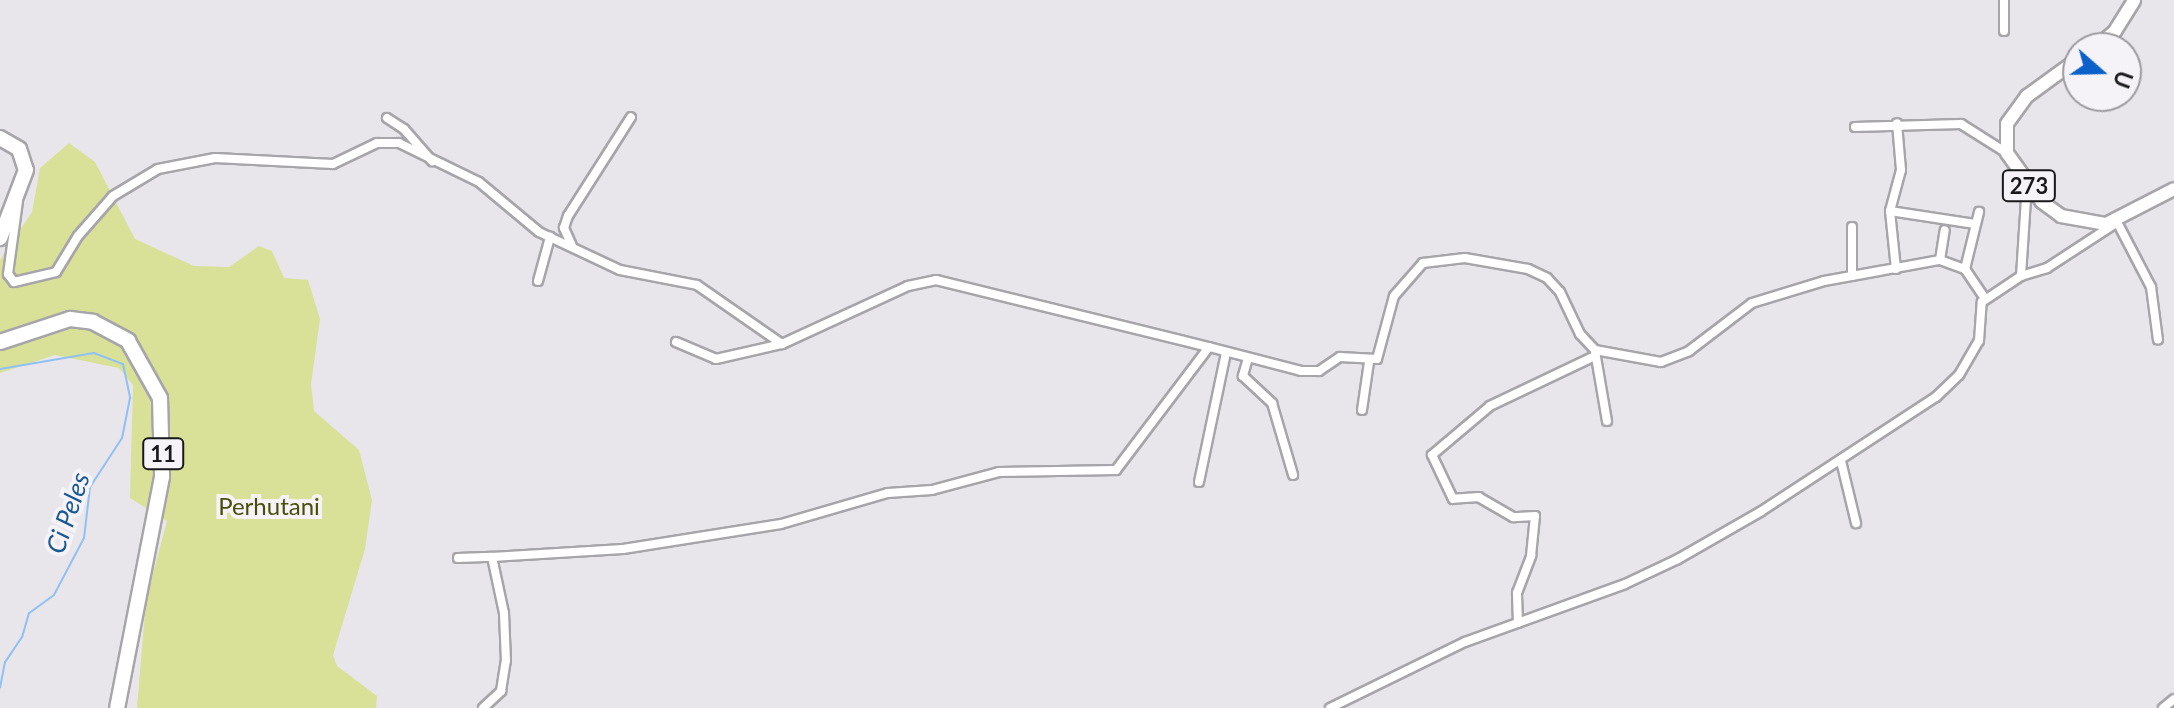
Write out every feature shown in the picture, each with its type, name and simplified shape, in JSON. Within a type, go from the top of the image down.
[{"type":"highway","points":[[0,138],[19,149],[26,161],[18,201],[0,238]]},
{"type":"highway","name":"11","points":[[0,342],[70,319],[93,322],[128,341],[160,398],[162,477],[117,708]]},
{"type":"main road","points":[[2114,32],[2134,0]]},
{"type":"main road","name":"273","points":[[2062,71],[2015,108],[2007,124],[2007,153],[2027,183],[2055,213],[2092,222],[2117,221]]},
{"type":"main road","points":[[2117,221],[2174,189]]},
{"type":"street","points":[[2004,0],[2004,31]]},
{"type":"street","points":[[572,246],[564,228],[568,216],[631,117]]},
{"type":"street","points":[[387,118],[404,129],[435,165]]},
{"type":"street","points":[[1855,127],[1897,123],[1961,124],[2007,153]]},
{"type":"street","points":[[1896,269],[1890,211],[1901,170],[1897,123]]},
{"type":"street","points":[[18,201],[8,274],[14,282],[56,272],[78,236],[113,196],[158,169],[215,158],[333,164],[377,143],[392,143],[435,165],[479,182],[499,203],[550,237],[620,270],[697,285],[782,344]]},
{"type":"street","points":[[2021,276],[2027,183]]},
{"type":"street","points":[[1890,211],[1975,224]]},
{"type":"street","points":[[1965,269],[1979,212]]},
{"type":"street","points":[[1985,299],[2021,276],[2047,268],[2117,221],[2151,287],[2158,340]]},
{"type":"street","points":[[1852,227],[1852,276]]},
{"type":"street","points":[[1940,260],[1945,230]]},
{"type":"street","points":[[538,281],[550,237]]},
{"type":"street","points":[[1362,410],[1369,362],[1382,350],[1394,296],[1413,268],[1465,258],[1510,263],[1547,278],[1595,353],[1607,421]]},
{"type":"street","points":[[1330,708],[1452,648],[1518,623],[1658,569],[1841,461],[1936,397],[1959,375],[1979,341],[1985,299],[1965,269],[1940,260],[1771,294],[1669,360],[1595,353],[1490,406],[1432,455],[1453,499],[1476,496],[1513,517],[1534,516],[1531,556],[1517,593],[1518,623]]},
{"type":"street","points":[[676,342],[716,359],[782,344],[908,286],[936,280],[1310,371],[1322,370],[1340,357],[1369,362]]},
{"type":"street","points":[[458,558],[623,549],[781,524],[888,493],[932,490],[999,472],[1116,470],[1209,347]]},
{"type":"street","points":[[1199,482],[1226,353]]},
{"type":"street","points":[[1248,358],[1243,376],[1272,403],[1293,475]]},
{"type":"street","points":[[1841,461],[1856,523]]},
{"type":"street","points":[[483,708],[501,691],[506,661],[504,613],[492,557]]},
{"type":"street","points":[[2163,708],[2174,699]]},
{"type":"green space","name":"Perhutani","points":[[69,143],[95,162],[135,239],[194,266],[229,267],[259,246],[272,251],[284,278],[308,280],[320,319],[311,384],[314,411],[359,450],[372,500],[365,549],[333,655],[337,666],[377,696],[376,708],[137,708],[146,600],[167,521],[130,498],[133,385],[119,368],[55,355],[0,373],[0,260],[32,212],[40,168]]},
{"type":"waterway","name":"Ci Peles","points":[[0,369],[94,353],[123,364],[130,398],[122,438],[90,487],[84,538],[54,595],[29,613],[22,637],[5,662],[0,688]]}]
